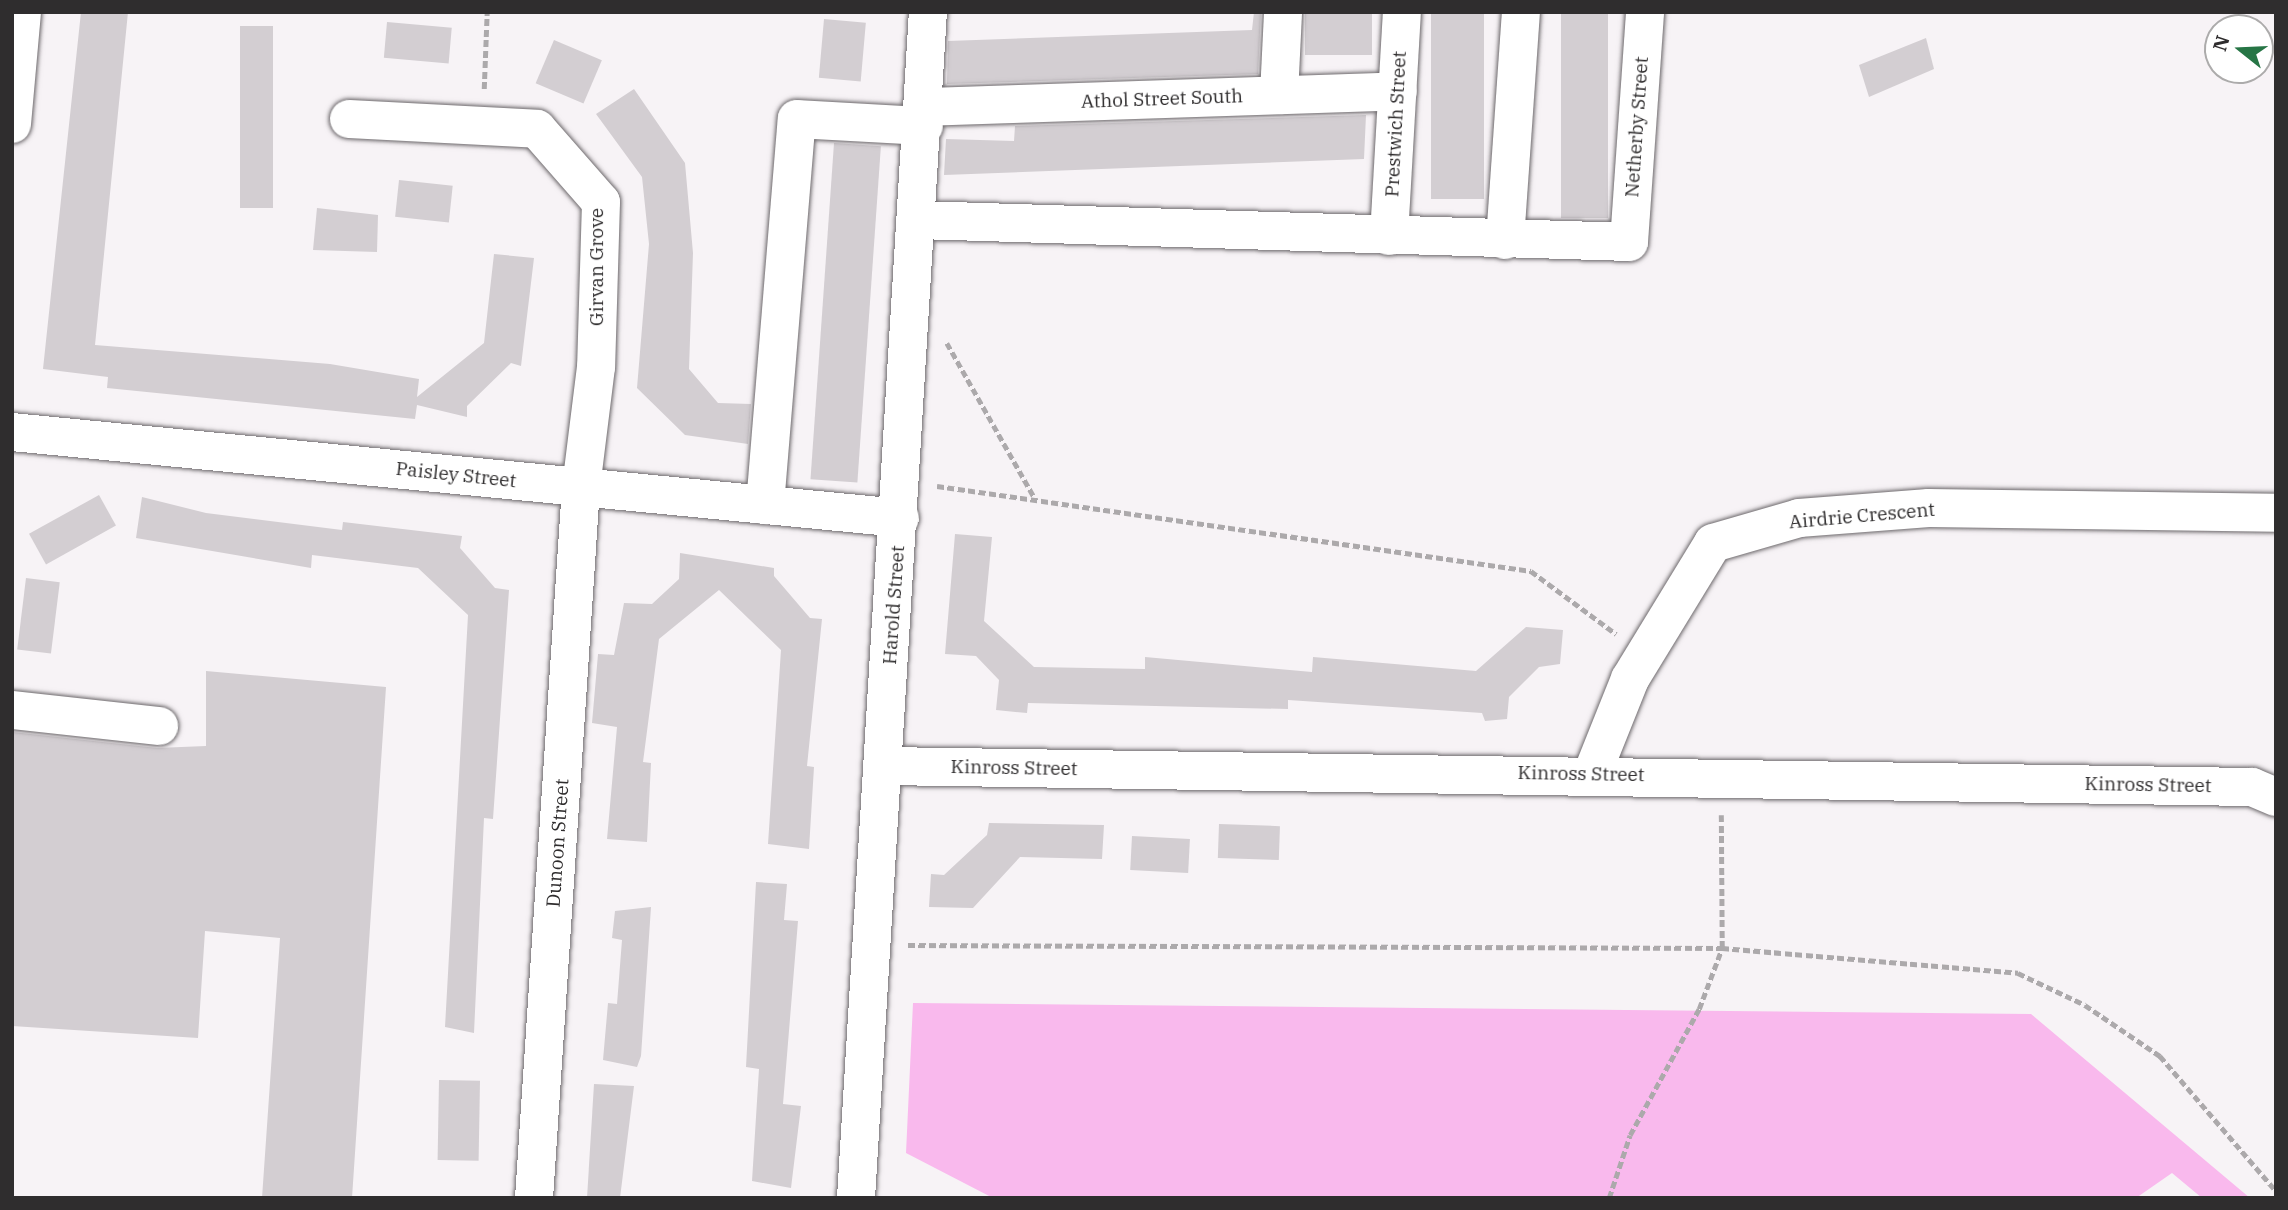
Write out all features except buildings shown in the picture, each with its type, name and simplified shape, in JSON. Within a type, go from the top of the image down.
[{"type":"street","points":[[12,124],[15,57],[22,12]]},
{"type":"street","name":"Harold Street","points":[[856,1198],[925,116],[928,12]]},
{"type":"street","points":[[1279,95],[1283,12]]},
{"type":"street","name":"Prestwich Street","points":[[1389,236],[1402,12]]},
{"type":"street","points":[[918,220],[1505,240],[1521,12]]},
{"type":"street","name":"Netherby Street","points":[[1505,240],[1629,243],[1645,12]]},
{"type":"street","name":"Athol Street South","points":[[765,505],[797,119],[925,116],[1279,95],[1398,91]]},
{"type":"street","name":"Girvan Grove","points":[[349,119],[482,124],[537,130],[601,202],[596,368],[582,487]]},
{"type":"street","name":"Paisley Street","points":[[12,432],[900,518]]},
{"type":"street","name":"Dunoon Street","points":[[534,1198],[582,487]]},
{"type":"street","name":"Airdrie Crescent","points":[[1591,774],[1644,655],[1713,543],[1799,518],[1929,509],[2276,513]]},
{"type":"street","points":[[12,710],[159,726]]},
{"type":"street","name":"Kinross Street","points":[[884,766],[1591,774],[2252,786],[2276,797]]},
{"type":"path","points":[[482,124],[487,12]]},
{"type":"path","points":[[944,339],[1036,500]]},
{"type":"path","points":[[902,480],[1531,571],[1644,655]]},
{"type":"path","points":[[1609,1198],[1630,1135],[1699,1009],[1723,948],[1720,776]]},
{"type":"path","points":[[872,944],[1723,948],[2018,973],[2085,1005],[2160,1056],[2276,1191]]},
{"type":"shaded area","points":[[913,1003],[2031,1014],[2250,1198],[2202,1198],[2172,1173],[2136,1198],[993,1198],[906,1153]]}]
